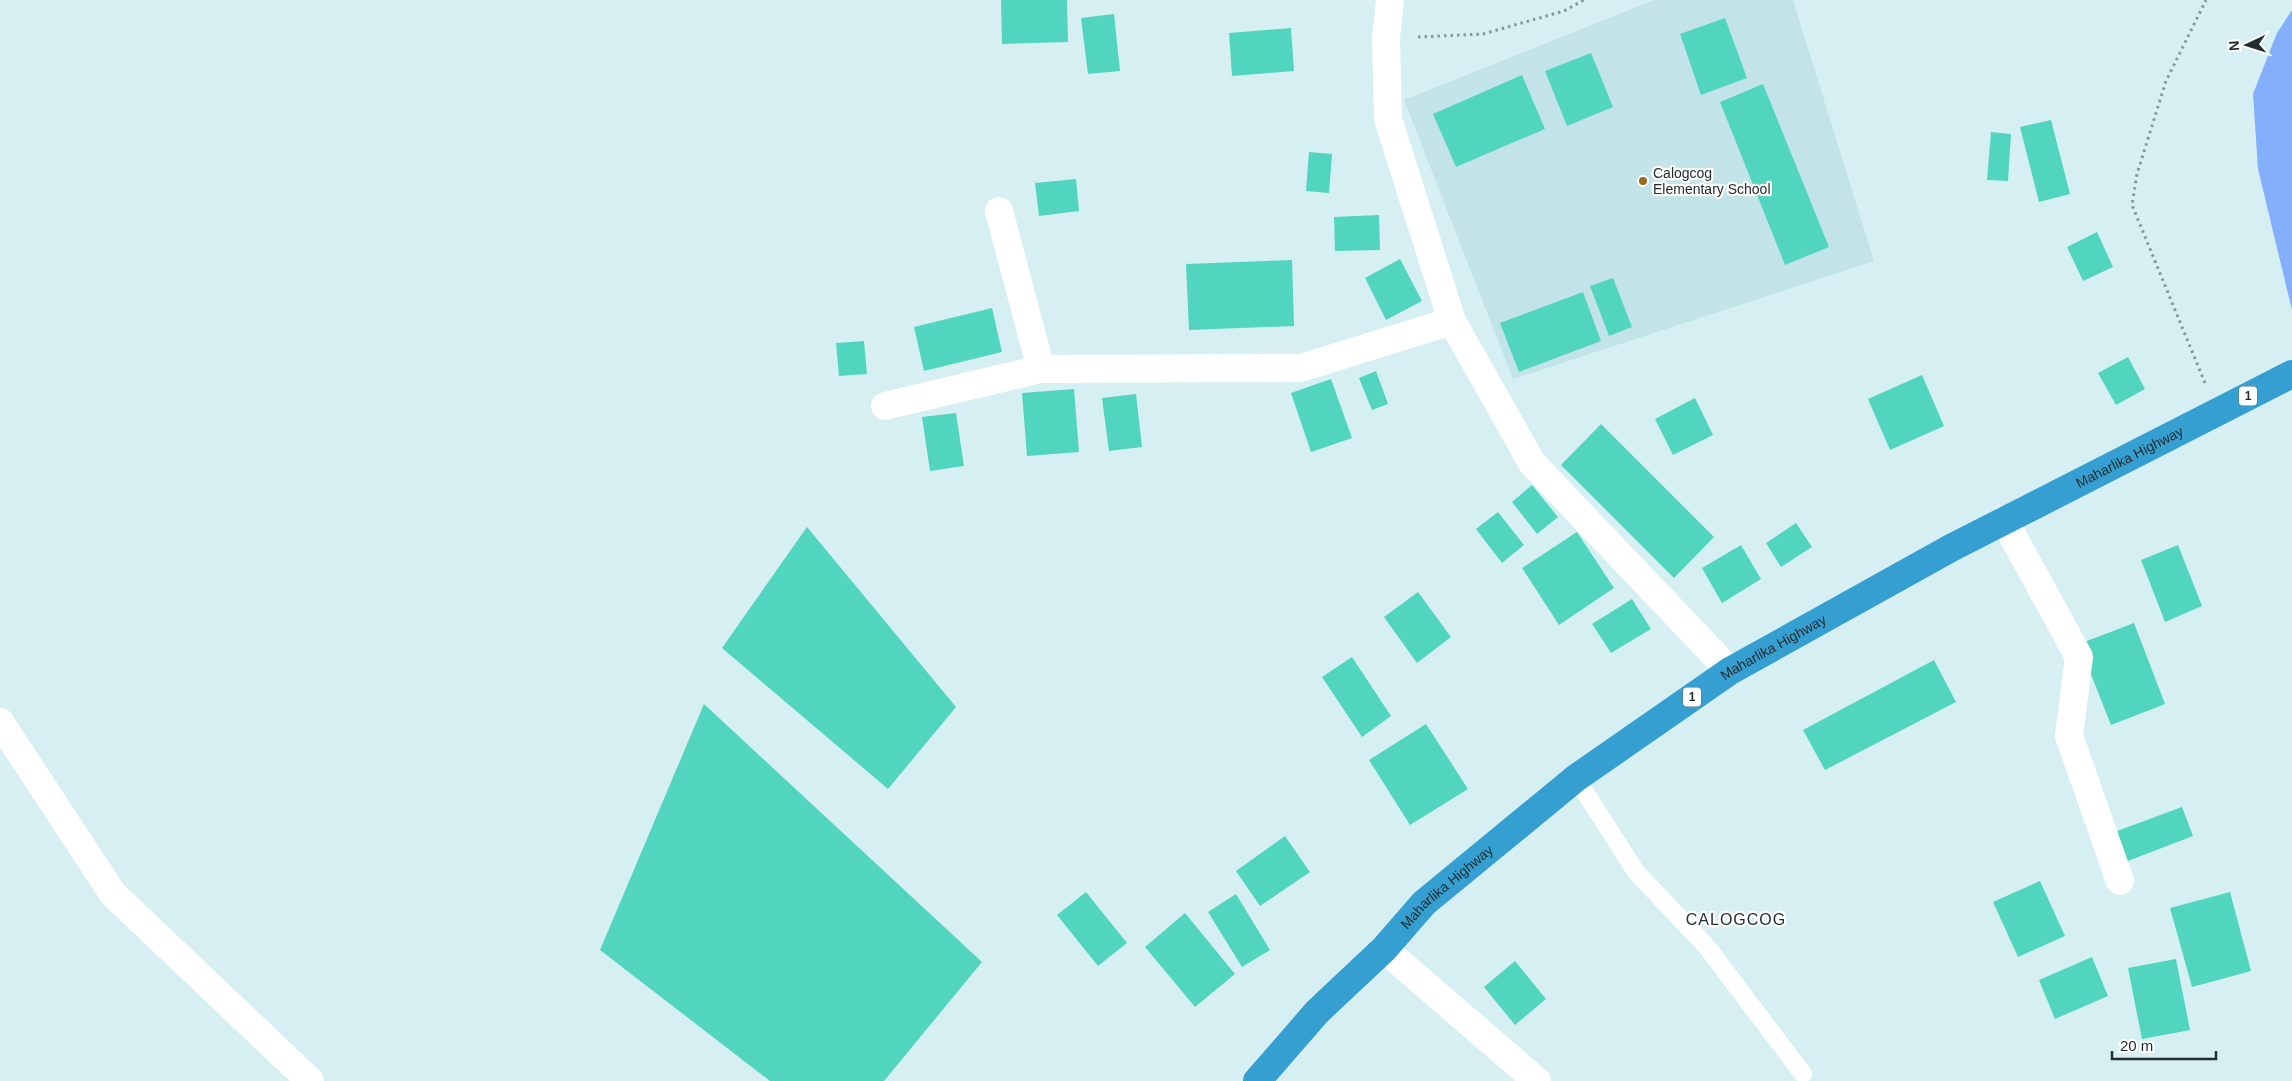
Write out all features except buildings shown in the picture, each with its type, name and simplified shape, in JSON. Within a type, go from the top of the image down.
[{"type":"highway","name":"Maharlika Highway","points":[[1257,1081],[1317,1012],[1384,949],[1424,903],[1576,778],[1730,671],[2004,520],[2292,374]]},
{"type":"street","points":[[1390,0],[1386,38],[1388,119],[1452,321],[1532,463],[1730,671]]},
{"type":"street","points":[[999,211],[1041,369]]},
{"type":"street","points":[[886,406],[1041,369],[1302,368],[1452,321]]},
{"type":"street","points":[[2004,520],[2079,657],[2069,736],[2120,881]]},
{"type":"street","points":[[0,722],[113,894],[310,1081]]},
{"type":"street","points":[[1384,949],[1537,1081]]},
{"type":"lane","points":[[1576,778],[1636,872],[1707,947],[1803,1074]]},
{"type":"path","points":[[1386,38],[1483,34],[1564,10],[1584,0]]},
{"type":"path","points":[[2206,0],[2166,81],[2137,174],[2132,205],[2201,374],[2211,414]]},
{"type":"shaded area","name":"Calogcog Elementary School","points":[[1654,0],[1793,0],[1874,261],[1513,379],[1404,100]]},
{"type":"water","points":[[2292,10],[2292,310],[2258,169],[2253,94],[2277,33]]},
{"type":"place","name":"Calogcog Elementary School","points":[[1643,181]]},
{"type":"district","name":"CALOGCOG","points":[[1736,919]]}]
